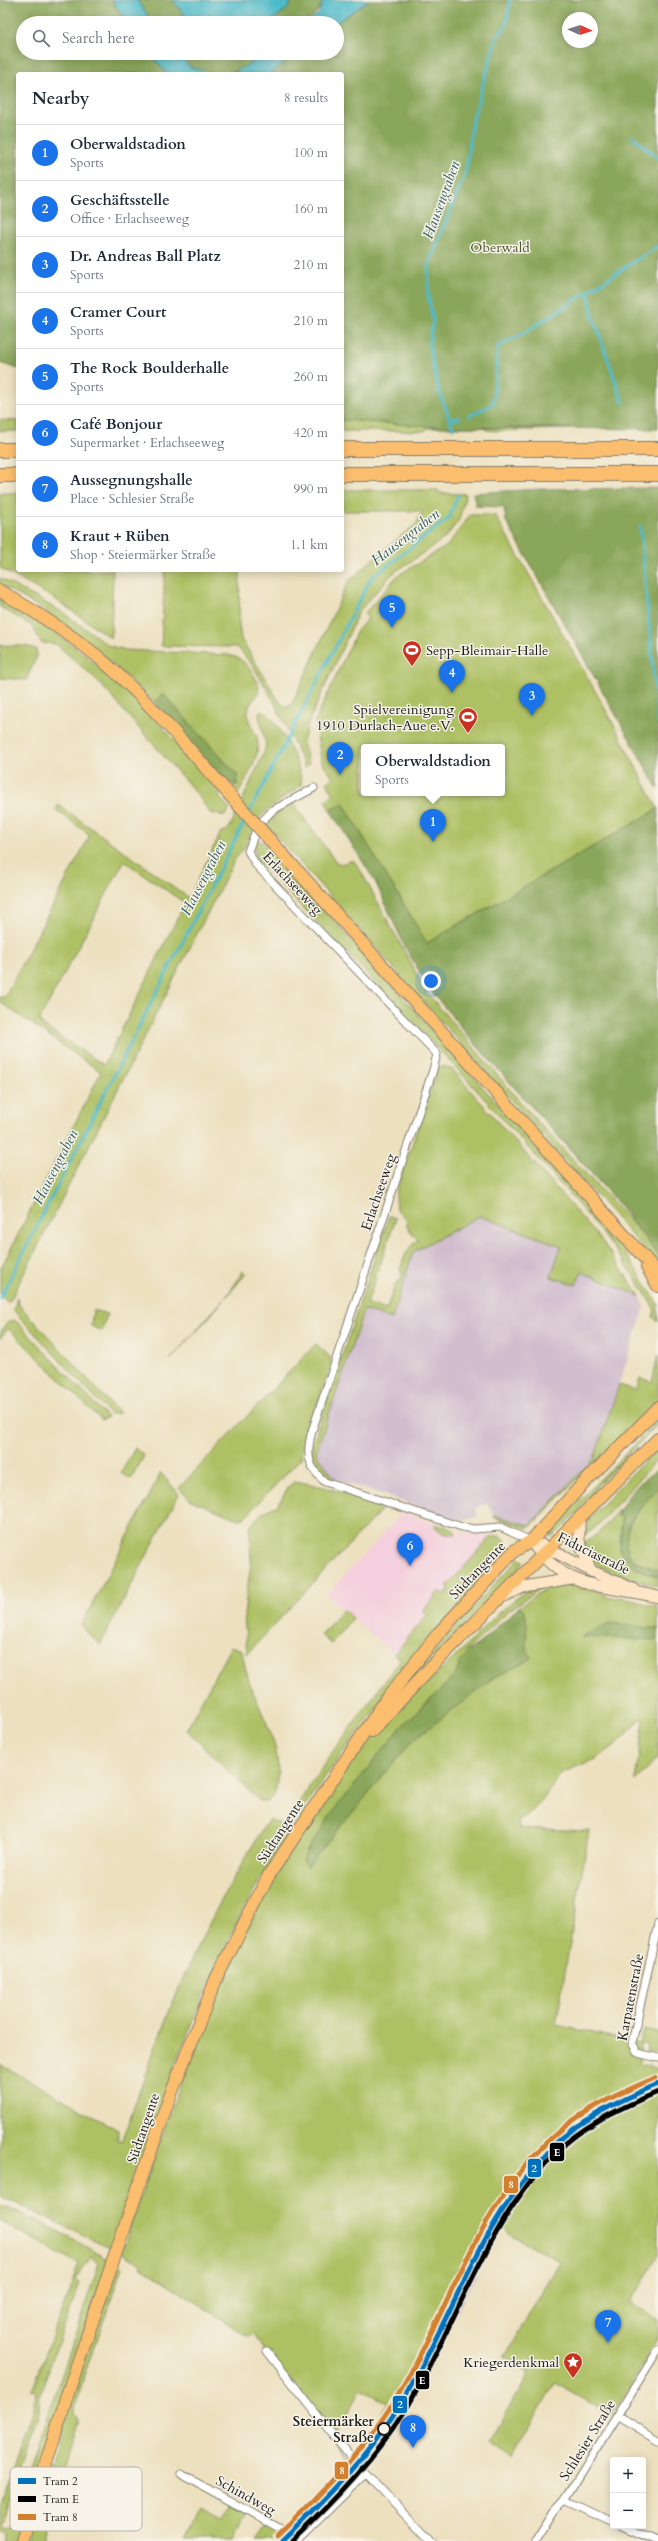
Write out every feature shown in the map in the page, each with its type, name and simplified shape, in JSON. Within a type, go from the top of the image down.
[{"type":"highway","points":[[344,449],[658,449]]},
{"type":"highway","points":[[0,450],[16,450]]},
{"type":"highway","points":[[344,474],[658,474]]},
{"type":"highway","points":[[0,475],[16,475]]},
{"type":"main road","points":[[0,591],[50,621],[103,662],[136,693],[228,793],[640,1255],[658,1273]]},
{"type":"main road","points":[[640,1255],[658,1286]]},
{"type":"main road","name":"Südtangente","points":[[46,2467],[111,2265],[200,2018],[225,1960],[269,1876],[308,1814],[352,1752],[385,1701],[438,1634],[514,1551],[531,1540],[579,1488],[658,1408]]},
{"type":"main road","name":"Südtangente","points":[[352,1752],[429,1669],[504,1596],[658,1439]]},
{"type":"main road","points":[[579,1519],[579,1541],[591,1571]]},
{"type":"main road","name":"Fiduciastraße","points":[[531,1540],[546,1552],[642,1593],[658,1597]]},
{"type":"main road","name":"Fiduciastraße","points":[[546,1552],[558,1571],[572,1579],[615,1591],[642,1593]]},
{"type":"main road","points":[[504,1596],[523,1587],[572,1579]]},
{"type":"main road","name":"Südtangente","points":[[22,2541],[25,2531]]},
{"type":"street","name":"Erlachseeweg","points":[[314,788],[273,810],[258,825],[248,851],[256,865],[436,1054],[433,1070],[312,1431],[307,1451],[310,1466],[315,1474],[325,1482],[462,1527],[474,1529],[500,1527],[531,1540]]},
{"type":"street","name":"Karpatenstraße","points":[[658,1924],[632,2043],[638,2053],[658,2058]]},
{"type":"street","name":"Schlesier Straße","points":[[535,2541],[554,2511],[565,2499],[658,2350]]},
{"type":"street","points":[[267,2351],[365,2474],[430,2541]]},
{"type":"street","points":[[618,2416],[658,2440]]},
{"type":"street","name":"Schindweg","points":[[181,2474],[298,2540],[365,2474]]},
{"type":"street","points":[[565,2499],[610,2521]]},
{"type":"street","points":[[629,2529],[657,2541]]},
{"type":"shaded area","points":[[479,1216],[562,1246],[551,1276],[581,1272],[640,1296],[645,1306],[594,1459],[530,1525],[494,1516],[488,1504],[476,1507],[478,1517],[459,1520],[335,1479],[316,1453],[365,1310],[392,1319],[413,1252]]},
{"type":"shaded area","points":[[403,1512],[467,1534],[488,1534],[491,1537],[447,1586],[450,1589],[444,1595],[439,1591],[423,1611],[427,1615],[394,1654],[327,1595]]},
{"type":"shaded area","points":[[506,2215],[433,2361],[425,2357],[493,2219]]},
{"type":"shaded area","points":[[423,2361],[430,2365],[398,2420],[368,2461],[362,2455],[390,2417]]},
{"type":"green space","points":[[0,0],[112,0],[122,16],[16,16],[16,60],[156,60],[165,72],[16,72],[16,368],[0,363]]},
{"type":"green space","points":[[137,0],[173,0],[186,16],[148,16]]},
{"type":"green space","points":[[292,0],[324,0],[319,9],[312,16],[278,16],[288,8]]},
{"type":"green space","name":"Oberwald","points":[[369,0],[658,0],[658,429],[439,427],[344,420],[344,72],[272,72],[287,60],[344,60],[344,17]]},
{"type":"green space","points":[[184,60],[258,60],[251,65],[232,72],[201,71],[191,67]]},
{"type":"green space","points":[[0,420],[16,421],[16,431],[0,431]]},
{"type":"green space","points":[[344,420],[439,427],[426,429],[425,431],[344,431]]},
{"type":"green space","points":[[485,428],[570,429],[495,431],[486,430]]},
{"type":"green space","points":[[658,488],[658,789],[506,521],[504,507],[476,506],[473,493],[540,489]]},
{"type":"green space","points":[[344,490],[438,490],[439,493],[466,494],[459,520],[445,538],[392,574],[359,611],[307,726],[303,743],[309,764],[305,768],[275,704],[257,673],[237,647],[161,646],[165,572],[240,572],[239,623],[241,639],[281,704],[288,707],[292,704],[348,582],[375,557],[417,523],[422,511],[344,511]]},
{"type":"green space","points":[[0,493],[16,493],[16,572],[113,572],[111,638],[55,599],[0,568]]},
{"type":"green space","name":"Spielvereinigung 1910 Durlach-Aue e.V.","points":[[470,515],[495,515],[607,712],[658,809],[427,943],[335,808],[330,810],[325,800],[333,795],[327,782],[333,778],[321,760],[315,721],[357,631],[368,618],[364,614],[397,576],[447,546]]},
{"type":"green space","points":[[0,578],[62,612],[110,646],[126,650],[228,655],[240,659],[254,674],[259,689],[248,711],[249,721],[257,738],[257,752],[239,793],[232,785],[237,784],[237,775],[163,694],[154,702],[100,653],[62,623],[22,597],[0,585]]},
{"type":"green space","points":[[0,598],[63,638],[92,661],[147,711],[222,794],[219,797],[230,809],[225,816],[210,813],[197,794],[96,679],[56,644],[41,643],[32,626],[0,607]]},
{"type":"green space","points":[[0,645],[26,646],[36,649],[37,656],[26,680],[0,678]]},
{"type":"green space","points":[[163,694],[237,775],[237,785],[226,782],[154,702]]},
{"type":"green space","points":[[261,711],[267,713],[280,731],[294,756],[301,778],[301,785],[260,816],[245,846],[234,861],[10,1301],[7,1302],[0,1295],[0,1270],[101,1072],[0,1002],[0,996],[4,998],[90,835],[56,810],[59,805],[189,898],[221,832],[226,831],[230,827],[264,753],[266,745],[259,715]],"holes":[[[124,861],[185,903],[104,1065],[42,1025],[40,1019]]]},
{"type":"green space","points":[[293,803],[336,862],[341,864],[353,860],[358,866],[427,993],[537,1121],[643,1235],[658,1255],[658,1265],[264,822]]},
{"type":"green space","points":[[343,803],[427,943],[658,809],[658,1255],[618,1203],[469,1037],[431,991],[405,947],[375,881],[330,810]]},
{"type":"green space","points":[[257,838],[272,851],[598,1216],[617,1240],[658,1304],[658,1322],[653,1317],[655,1310],[628,1267],[565,1189],[431,1041],[258,861],[254,848]]},
{"type":"green space","points":[[444,1066],[453,1070],[602,1241],[640,1296],[581,1272],[576,1285],[551,1277],[561,1246],[479,1216],[413,1252],[392,1319],[364,1310],[316,1453],[335,1479],[320,1471],[317,1467],[313,1457],[312,1446],[389,1216],[396,1218],[367,1303],[386,1310],[397,1281],[400,1282],[402,1274],[400,1269],[405,1257],[411,1246],[418,1240],[407,1227],[407,1220],[396,1209],[395,1195],[438,1068]]},
{"type":"green space","points":[[242,1271],[246,1274],[226,1297],[237,1281]]},
{"type":"green space","points":[[17,1297],[19,1305],[119,1413],[110,1414],[14,1311]]},
{"type":"green space","points":[[226,1297],[210,1316],[170,1360]]},
{"type":"green space","points":[[93,1310],[107,1314],[102,1331],[91,1326]]},
{"type":"green space","points":[[13,1320],[16,1321],[107,1417],[102,1420],[94,1413],[11,1331],[7,1329],[0,1339],[4,1327]]},
{"type":"green space","points":[[316,1344],[330,1357],[331,1366],[303,1442],[301,1458],[244,1518],[238,1519],[191,1500],[179,1488]]},
{"type":"green space","points":[[658,1356],[658,1399],[531,1526],[526,1528],[495,1518],[494,1516],[530,1525],[594,1459],[619,1385],[636,1390],[640,1378],[652,1382]]},
{"type":"green space","points":[[658,1421],[658,1424],[596,1487],[580,1509],[555,1535],[551,1536],[559,1521]]},
{"type":"green space","points":[[658,1447],[658,1459],[595,1528],[583,1536],[592,1515]]},
{"type":"green space","points":[[135,1448],[144,1456],[131,1479],[121,1473]]},
{"type":"green space","points":[[658,1470],[658,1488],[636,1512],[628,1526],[626,1546],[632,1560],[658,1570],[658,1577],[635,1568],[620,1552],[622,1517],[618,1516],[628,1496],[640,1483]]},
{"type":"green space","points":[[161,1473],[179,1494],[100,1645],[81,1626]]},
{"type":"green space","points":[[295,1481],[324,1487],[385,1506],[247,1654],[244,1614],[251,1563],[250,1526],[263,1512],[278,1505],[288,1487]]},
{"type":"green space","points":[[658,1488],[658,1570],[640,1563],[629,1555],[625,1545],[626,1534],[631,1522]]},
{"type":"green space","points":[[619,1509],[618,1516],[622,1517],[620,1544],[635,1568],[658,1577],[658,1586],[629,1578],[600,1567],[591,1558],[584,1542],[599,1533]]},
{"type":"green space","points":[[436,1524],[454,1530],[456,1534],[444,1534],[434,1526]]},
{"type":"green space","points":[[500,1536],[505,1540],[506,1552],[403,1675],[338,1759],[307,1803],[252,1894],[230,1936],[210,1980],[174,2068],[142,2157],[112,2248],[0,2196],[0,2064],[118,2130],[118,2140],[122,2140],[166,2019],[183,1978],[229,1886],[269,1819],[283,1826],[331,1754],[401,1659],[394,1654],[427,1615],[423,1611],[439,1591],[445,1595],[450,1589],[447,1586],[491,1537]]},
{"type":"green space","points":[[519,1558],[524,1562],[398,1694],[413,1673]]},
{"type":"green space","points":[[568,1584],[600,1592],[610,1598],[621,1597],[658,1607],[658,1758],[635,1781],[644,1719],[642,1718],[618,1743],[596,1759],[561,1773],[542,1801],[528,1815],[518,1820],[519,1828],[589,1831],[556,2025],[640,2043],[638,2058],[641,2059],[639,2064],[658,2069],[658,2256],[630,2303],[658,2319],[658,2340],[612,2415],[555,2383],[511,2458],[489,2444],[530,2373],[504,2357],[560,2262],[510,2234],[501,2224],[493,2219],[425,2355],[422,2354],[395,2401],[360,2452],[358,2452],[388,2403],[361,2389],[337,2433],[355,2457],[352,2462],[265,2353],[254,2334],[249,2337],[140,2266],[141,2264],[121,2253],[169,2115],[195,2047],[255,1914],[290,1851],[331,1790],[377,1732],[486,1625],[518,1597],[527,1591],[541,1588],[508,1611],[464,1653],[525,1616],[522,1609],[519,1607],[546,1588]]},
{"type":"green space","points":[[519,1607],[523,1609],[526,1615],[526,1640],[528,1652],[531,1658],[492,1679],[412,1741],[308,1866],[303,1862],[306,1852],[335,1809],[402,1726],[455,1676],[461,1660]]},
{"type":"green space","points":[[343,1609],[352,1618],[331,1644],[321,1635]]},
{"type":"green space","points":[[609,1623],[658,1629],[658,1640],[581,1637]]},
{"type":"green space","points":[[231,1646],[242,1650],[249,1682],[270,1732],[277,1756],[278,1769],[276,1791],[267,1802],[260,1801],[186,1730]]},
{"type":"green space","points":[[644,2030],[658,2033],[658,2052],[646,2051],[647,2045],[640,2043]]},
{"type":"green space","points":[[0,2205],[43,2223],[108,2259],[41,2467],[32,2467],[99,2263],[91,2257],[75,2280],[80,2283],[40,2393],[39,2412],[20,2467],[13,2467],[37,2392],[32,2391],[79,2264],[0,2221]]},
{"type":"green space","points":[[117,2264],[122,2267],[74,2407],[74,2413],[78,2418],[64,2467],[51,2467],[72,2398]]},
{"type":"green space","points":[[332,2442],[355,2469],[355,2477],[307,2528],[293,2529],[315,2503],[319,2491],[325,2494],[341,2473],[344,2474],[348,2466]]},
{"type":"green space","points":[[10,2477],[10,2496],[2,2524],[8,2527],[10,2525],[10,2531],[20,2531],[17,2541],[4,2541],[6,2531],[0,2528],[0,2507]]},
{"type":"green space","points":[[233,2507],[247,2515],[234,2541],[185,2541],[200,2512],[218,2523]]},
{"type":"green space","points":[[268,2526],[283,2534],[285,2541],[256,2541],[262,2530]]},
{"type":"green space","points":[[31,2531],[47,2531],[44,2541],[28,2541]]},
{"type":"water","points":[[112,0],[137,0],[148,16],[122,16]]},
{"type":"water","points":[[173,0],[292,0],[288,8],[278,16],[186,16]]},
{"type":"water","points":[[324,0],[369,0],[344,17],[344,16],[315,16],[318,14]]},
{"type":"water","points":[[156,60],[184,60],[190,67],[208,72],[165,72]]},
{"type":"water","points":[[256,60],[287,60],[272,72],[235,72]]},
{"type":"waterway","name":"Hausengraben","points":[[453,428],[438,388],[429,346],[433,320],[428,294],[429,264],[466,171],[472,123],[496,38],[506,26],[510,0]]},
{"type":"waterway","points":[[632,136],[658,158]]},
{"type":"waterway","points":[[469,416],[493,404],[498,346],[521,335],[658,246]]},
{"type":"waterway","points":[[588,292],[592,313],[623,403]]},
{"type":"waterway","points":[[451,419],[460,418]]},
{"type":"waterway","name":"Hausengraben","points":[[249,813],[371,578],[449,518],[458,495]]},
{"type":"waterway","points":[[640,526],[658,722]]},
{"type":"waterway","name":"Hausengraben","points":[[0,1298],[246,818]]},
{"type":"tram line","name":"8","points":[[277,2536],[310,2505],[340,2472],[383,2419],[414,2366],[466,2260],[485,2225],[506,2192],[529,2161],[557,2133],[580,2116],[616,2095],[655,2078]]},
{"type":"tram line","name":"2","points":[[282,2541],[346,2476],[389,2422],[418,2373],[499,2215],[519,2186],[557,2142],[575,2128],[609,2107],[658,2084]]},
{"type":"tram line","name":"E","points":[[292,2541],[324,2510],[354,2477],[396,2424],[408,2406],[426,2373],[496,2233],[517,2200],[540,2170],[566,2143],[588,2127],[622,2108],[658,2092]]},
{"type":"place","name":"The Rock Boulderhalle","points":[[392,628]]},
{"type":"place","name":"Sepp-Bleimair-Halle","points":[[412,667]]},
{"type":"place","name":"Cramer Court","points":[[452,693]]},
{"type":"place","name":"Dr. Andreas Ball Platz","points":[[532,716]]},
{"type":"place","name":"Spielvereinigung 1910 Durlach-Aue e.V.","points":[[468,734]]},
{"type":"place","name":"Geschäftsstelle","points":[[340,775]]},
{"type":"place","name":"Oberwaldstadion","points":[[433,842]]},
{"type":"place","name":"Café Bonjour","points":[[410,1566]]},
{"type":"place","name":"Aussegnungshalle","points":[[608,2343]]},
{"type":"place","name":"Kriegerdenkmal","points":[[573,2379]]},
{"type":"place","name":"Steiermärker Straße","points":[[384,2429]]},
{"type":"place","name":"Kraut + Rüben","points":[[413,2448]]}]
